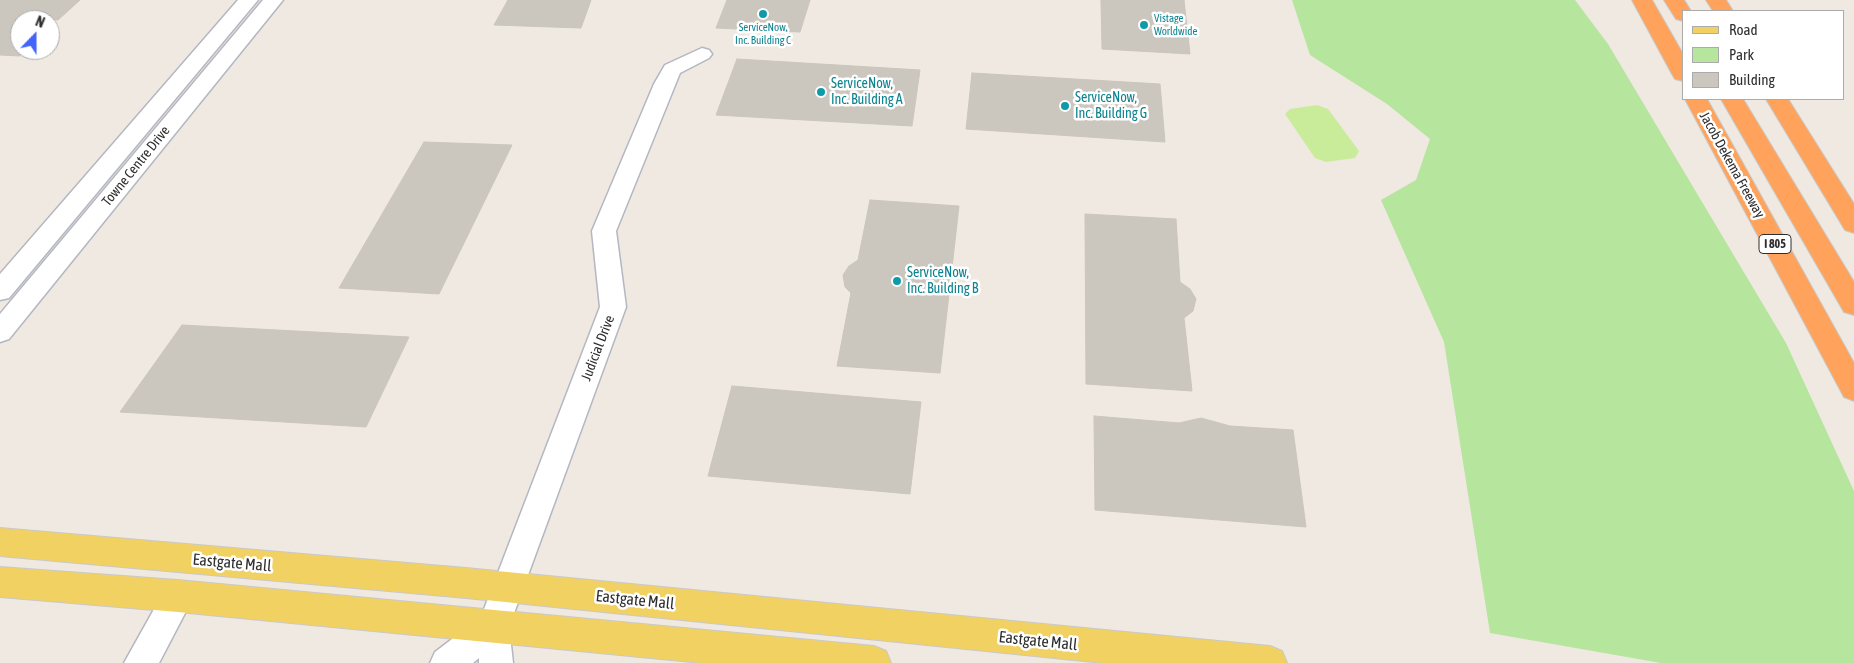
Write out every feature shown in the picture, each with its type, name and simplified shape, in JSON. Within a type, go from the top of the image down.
[{"type":"highway","points":[[1642,0],[1682,72]]},
{"type":"highway","points":[[1674,0],[1682,13]]},
{"type":"highway","name":"Jacob Dekema Freeway","points":[[1697,100],[1854,389]]},
{"type":"highway","points":[[1733,100],[1854,305]]},
{"type":"highway","points":[[1745,100],[1854,282]]},
{"type":"highway","points":[[1778,100],[1854,224]]},
{"type":"main road","name":"Eastgate Mall","points":[[0,542],[508,587],[1270,663]]},
{"type":"main road","points":[[0,582],[178,596],[874,663]]},
{"type":"street","name":"Towne Centre Drive","points":[[0,291],[248,0]]},
{"type":"street","name":"Towne Centre Drive","points":[[0,332],[273,0]]},
{"type":"street","name":"Judicial Drive","points":[[496,663],[493,627],[613,307],[604,231],[664,84],[672,70],[702,54]]},
{"type":"street","points":[[141,663],[178,596]]},
{"type":"street","points":[[447,663],[493,627]]},
{"type":"green space","points":[[1292,0],[1575,0],[1608,44],[1786,343],[1854,491],[1854,663],[1661,663],[1490,633],[1444,342],[1381,200],[1416,180],[1430,139],[1387,104],[1310,55]]},
{"type":"green space","points":[[1317,105],[1328,109],[1359,151],[1355,158],[1326,162],[1315,158],[1285,114],[1290,109]]},
{"type":"building","points":[[0,0],[80,0],[60,18],[60,10],[10,10],[10,56],[0,55]]},
{"type":"building","points":[[508,0],[591,0],[581,28],[494,25]]},
{"type":"building","name":"ServiceNow, Inc. Building C","points":[[727,0],[810,0],[800,32],[716,28]]},
{"type":"building","name":"Vistage Worldwide","points":[[1101,0],[1184,0],[1190,54],[1102,49]]},
{"type":"building","name":"ServiceNow, Inc. Building A","points":[[737,59],[920,70],[912,126],[716,115]]},
{"type":"building","name":"ServiceNow, Inc. Building G","points":[[972,73],[1160,84],[1165,142],[966,129]]},
{"type":"building","points":[[424,142],[512,145],[439,294],[339,288]]},
{"type":"building","name":"ServiceNow, Inc. Building B","points":[[870,200],[959,206],[940,373],[837,366],[851,293],[845,287],[843,275],[849,266],[858,260]]},
{"type":"building","points":[[1085,214],[1176,219],[1180,282],[1190,289],[1196,299],[1193,311],[1184,318],[1192,391],[1086,384]]},
{"type":"building","points":[[182,325],[409,337],[366,427],[120,412]]},
{"type":"building","points":[[732,386],[921,402],[910,494],[708,476]]},
{"type":"building","points":[[1094,416],[1179,423],[1201,418],[1230,426],[1293,430],[1306,527],[1095,510]]},
{"type":"place","name":"ServiceNow, Inc. Building C","points":[[763,14]]},
{"type":"place","name":"Vistage Worldwide","points":[[1144,25]]},
{"type":"place","name":"ServiceNow, Inc. Building A","points":[[821,92]]},
{"type":"place","name":"ServiceNow, Inc. Building G","points":[[1065,106]]},
{"type":"place","name":"ServiceNow, Inc. Building B","points":[[897,281]]}]
